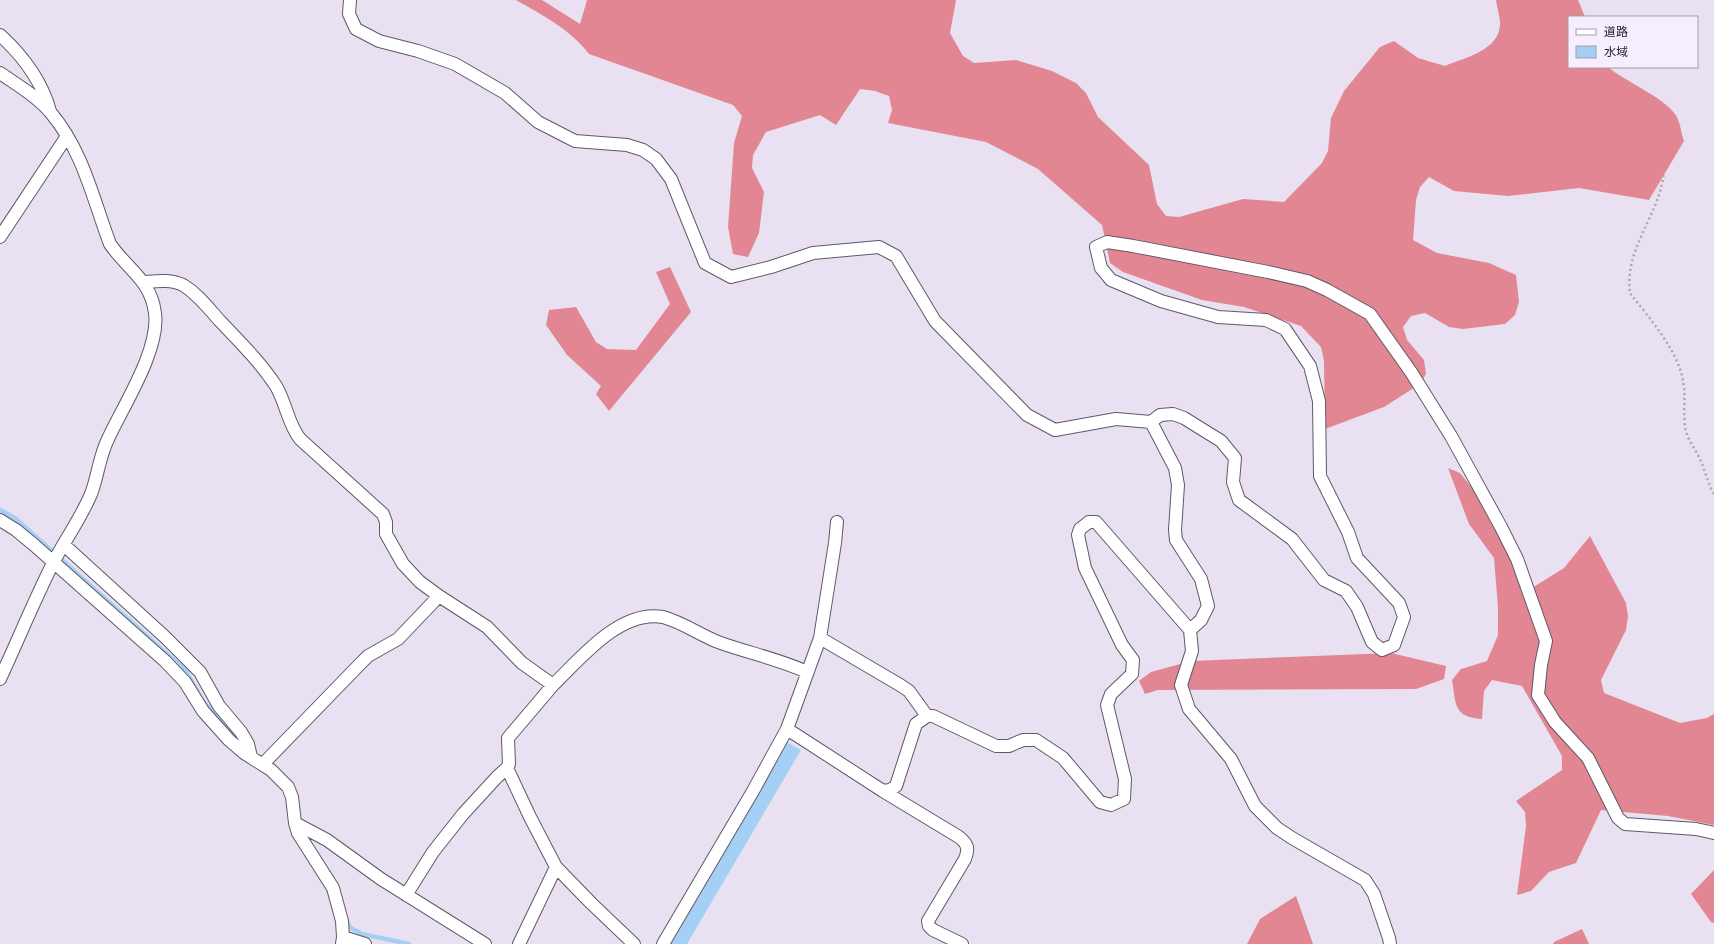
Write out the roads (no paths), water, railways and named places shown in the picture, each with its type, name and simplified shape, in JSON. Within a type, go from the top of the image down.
[{"type":"street","points":[[350,0],[350,14],[356,29],[378,41],[418,51],[455,64],[505,93],[538,122],[575,141],[627,145],[644,150],[656,159],[671,179],[705,263],[732,277],[771,267],[813,253],[878,248],[896,256],[936,321],[1027,415],[1055,430],[1116,419],[1151,422],[1160,416],[1173,414],[1184,418],[1221,441],[1235,458],[1233,482],[1239,500],[1292,539],[1324,580],[1346,591],[1357,606],[1372,642],[1382,650],[1394,645],[1404,617],[1399,603],[1357,558],[1348,532],[1320,476],[1319,401],[1310,366],[1285,329],[1266,320],[1218,317],[1161,301],[1111,280],[1101,268],[1096,247],[1107,242],[1133,246],[1307,281],[1327,290],[1370,314],[1411,372],[1451,436],[1517,559],[1546,641],[1541,665],[1538,695],[1555,722],[1588,758],[1618,818],[1625,824],[1647,827],[1696,829],[1714,833]]},
{"type":"street","points":[[0,35],[21,57],[33,73],[43,92],[50,111],[67,136],[82,163],[110,244],[117,254],[144,282],[154,303],[156,315],[152,344],[147,359],[101,456],[96,480],[90,495],[64,546],[53,563],[0,679]]},
{"type":"street","points":[[0,73],[50,111]]},
{"type":"street","points":[[0,237],[67,136]]},
{"type":"street","points":[[144,282],[157,280],[175,282],[183,286],[203,303],[248,352],[276,387],[294,432],[383,514],[386,522],[386,534],[403,564],[420,582],[487,627],[522,663],[553,685]]},
{"type":"street","points":[[1151,422],[1175,468],[1178,485],[1175,530],[1176,540],[1201,579],[1208,606],[1201,620],[1190,630]]},
{"type":"street","points":[[0,520],[16,530],[178,673],[207,717],[234,745],[278,775],[288,787],[292,797],[295,823],[301,839],[333,888],[342,921],[343,940],[365,944]]},
{"type":"street","points":[[663,944],[757,784],[787,729],[820,638],[837,522]]},
{"type":"street","points":[[883,791],[890,790],[896,786],[916,724],[927,716],[933,716],[996,746],[1009,746],[1023,740],[1036,740],[1063,758],[1100,802],[1111,805],[1124,799],[1125,779],[1107,705],[1111,694],[1132,674],[1133,660],[1122,645],[1085,568],[1078,535],[1080,529],[1089,522],[1096,522],[1190,630],[1192,651],[1181,685],[1189,709],[1231,759],[1255,806],[1277,828],[1365,880],[1374,894],[1390,944]]},
{"type":"street","points":[[64,546],[200,672],[219,706],[241,732],[248,744],[251,757]]},
{"type":"street","points":[[262,764],[363,661],[378,650],[398,639],[440,596]]},
{"type":"street","points":[[406,895],[433,852],[463,814],[507,768],[509,764],[508,738],[553,685],[600,639],[632,620],[653,617],[663,618],[720,642],[792,665],[807,672]]},
{"type":"street","points":[[820,638],[909,691],[927,716]]},
{"type":"street","points":[[787,729],[883,791],[959,837],[967,844],[968,850],[965,859],[928,921],[929,926],[933,930],[962,944]]},
{"type":"street","points":[[507,768],[556,867],[590,903],[634,944]]},
{"type":"street","points":[[295,823],[327,840],[406,895],[484,944]]},
{"type":"street","points":[[519,944],[556,867]]},
{"type":"water","points":[[785,741],[801,750],[687,944],[666,944]]},
{"type":"waterway","points":[[0,510],[15,518],[186,671],[203,701],[241,741]]},
{"type":"waterway","points":[[345,919],[351,928],[362,934],[409,944]]}]
